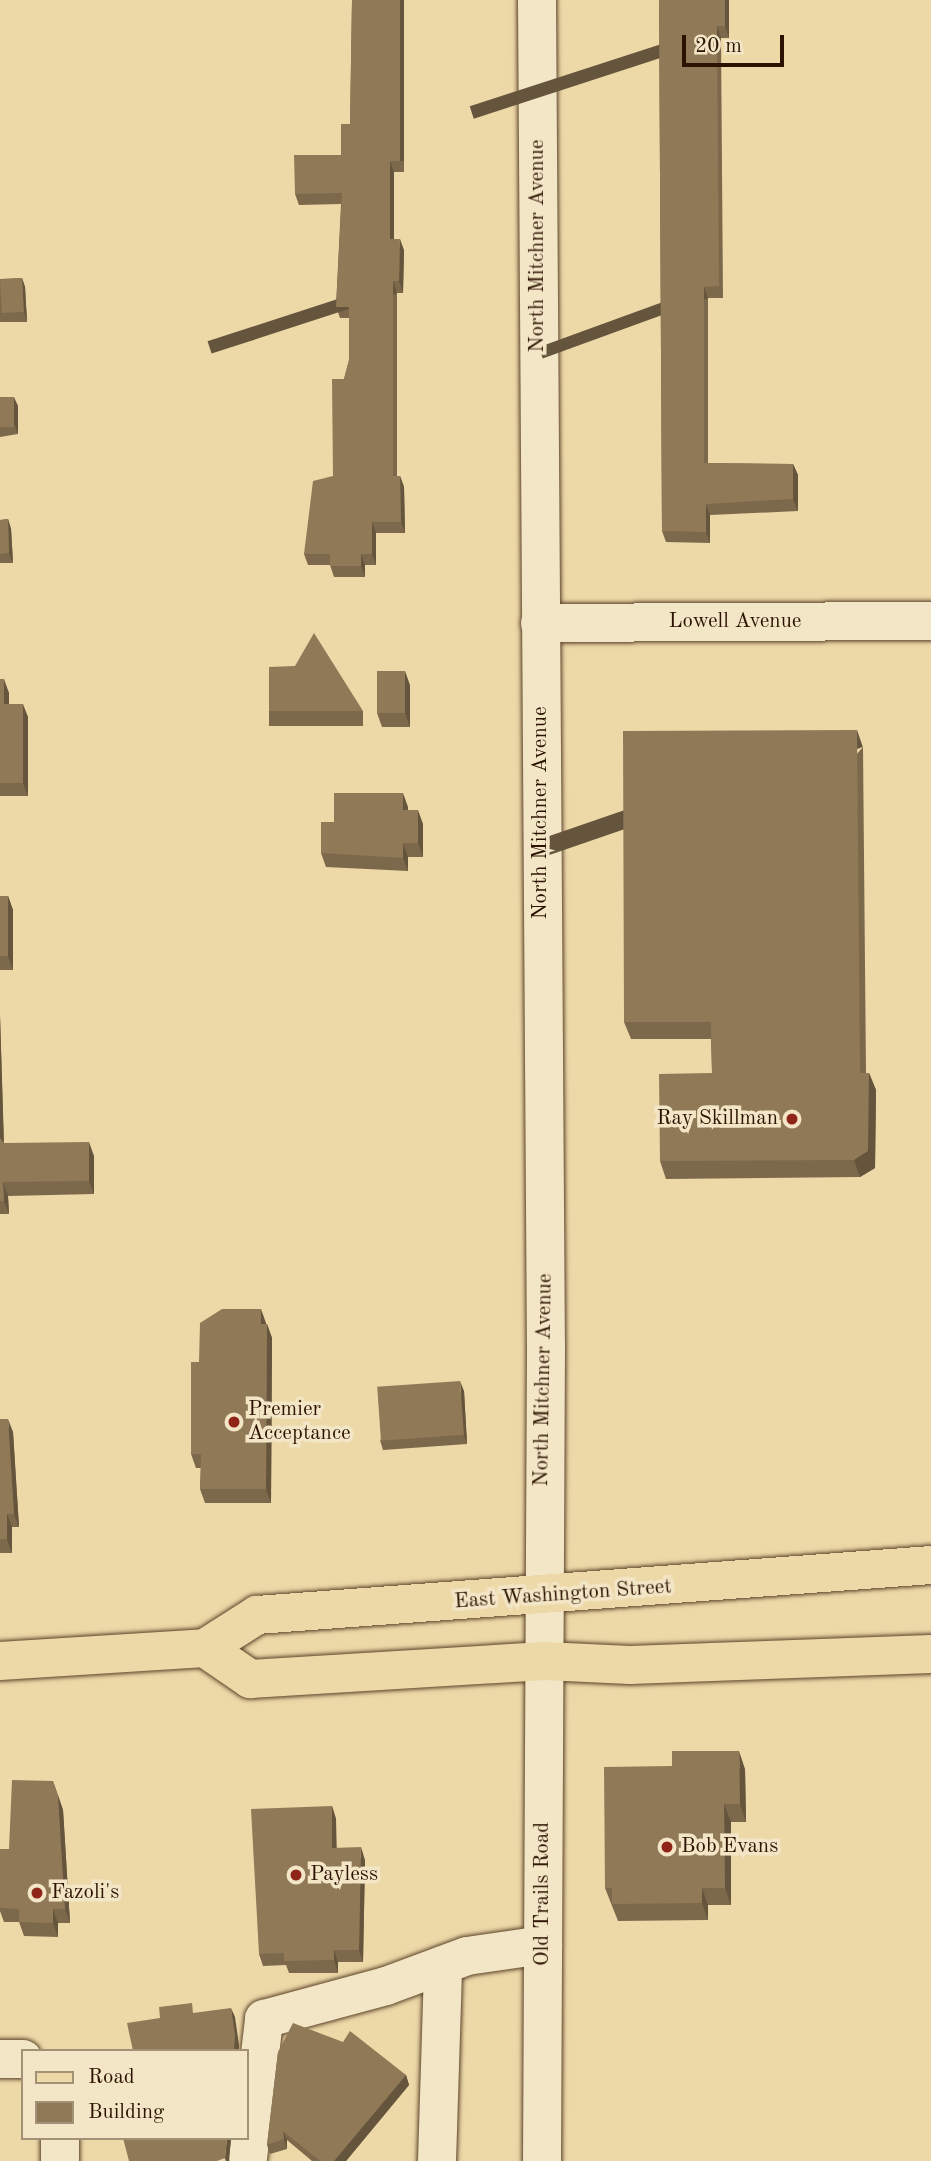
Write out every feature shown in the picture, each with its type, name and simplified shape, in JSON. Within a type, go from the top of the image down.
[{"type":"main road","name":"East Washington Street","points":[[205,1648],[250,1679],[931,1565]]},
{"type":"main road","name":"East Washington Street","points":[[0,1661],[205,1648],[257,1615],[543,1628],[630,1665],[931,1654]]},
{"type":"street","name":"North Mitchner Avenue","points":[[537,0],[543,1628]]},
{"type":"street","name":"Lowell Avenue","points":[[540,623],[931,621]]},
{"type":"street","name":"Old Trails Road","points":[[542,2161],[543,1628]]},
{"type":"street","points":[[248,2158],[264,2019],[443,1965],[543,1945]]},
{"type":"street","points":[[428,2156],[443,1965]]},
{"type":"street","points":[[0,2059],[21,2059]]},
{"type":"street","points":[[60,2140],[60,2161]]},
{"type":"building","points":[[352,0],[400,0],[400,161],[390,161],[390,239],[400,239],[399,281],[393,281],[393,476],[400,476],[401,522],[372,522],[372,554],[361,554],[361,566],[330,566],[330,554],[304,554],[313,481],[333,476],[332,379],[344,379],[349,360],[349,307],[336,307],[342,193],[295,194],[294,155],[341,155],[341,124],[350,124]]},
{"type":"building","points":[[659,0],[725,0],[725,26],[717,26],[719,286],[704,287],[704,463],[793,464],[793,499],[706,504],[706,532],[662,531]]},
{"type":"building","points":[[22,278],[24,312],[2,313],[0,279]]},
{"type":"building","points":[[0,397],[14,397],[14,427],[0,427]]},
{"type":"building","points":[[8,519],[9,553],[0,554],[0,520]]},
{"type":"building","points":[[314,633],[363,711],[269,711],[269,667],[295,666]]},
{"type":"building","points":[[377,671],[405,671],[405,713],[377,713]]},
{"type":"building","points":[[0,679],[4,679],[4,704],[23,704],[23,783],[0,783]]},
{"type":"building","points":[[857,730],[860,1073],[869,1073],[868,1151],[854,1160],[660,1161],[659,1074],[712,1073],[711,1022],[624,1022],[623,731]]},
{"type":"building","points":[[334,793],[403,793],[403,810],[418,810],[418,843],[403,843],[403,858],[321,853],[321,822],[334,822]]},
{"type":"building","points":[[0,896],[8,896],[8,956],[0,956]]},
{"type":"building","points":[[0,1138],[4,1143],[89,1142],[89,1181],[3,1182],[4,1201],[0,1201]]},
{"type":"building","name":"Premier Acceptance","points":[[222,1309],[261,1309],[261,1324],[267,1324],[266,1489],[200,1489],[201,1454],[191,1454],[191,1362],[199,1362],[200,1323]]},
{"type":"building","points":[[460,1381],[464,1435],[381,1441],[377,1387]]},
{"type":"building","points":[[0,1419],[8,1419],[14,1514],[7,1514],[7,1539],[0,1539]]},
{"type":"building","points":[[672,1751],[739,1751],[740,1804],[724,1804],[725,1888],[702,1888],[702,1903],[612,1904],[612,1888],[605,1888],[604,1767],[672,1766]]},
{"type":"building","name":"Fazoli's","points":[[12,1780],[53,1781],[58,1796],[65,1909],[53,1909],[53,1923],[19,1922],[19,1909],[0,1908],[0,1849],[9,1849]]},
{"type":"building","name":"Payless","points":[[332,1806],[332,1848],[361,1847],[359,1950],[334,1950],[334,1960],[284,1961],[284,1953],[259,1954],[251,1809]]},
{"type":"building","points":[[192,2003],[193,2013],[231,2008],[234,2049],[133,2049],[127,2023],[160,2018],[159,2007]]},
{"type":"building","points":[[293,2023],[343,2042],[350,2031],[406,2075],[334,2161],[320,2161],[283,2131],[284,2139],[267,2145],[278,2052]]},
{"type":"building","points":[[124,2140],[227,2140],[225,2158],[217,2161],[129,2161]]},
{"type":"place","name":"Ray Skillman","points":[[792,1119]]},
{"type":"place","name":"Premier Acceptance","points":[[234,1422]]},
{"type":"place","name":"Bob Evans","points":[[667,1847]]},
{"type":"place","name":"Payless","points":[[296,1875]]},
{"type":"place","name":"Fazoli's","points":[[37,1893]]}]
